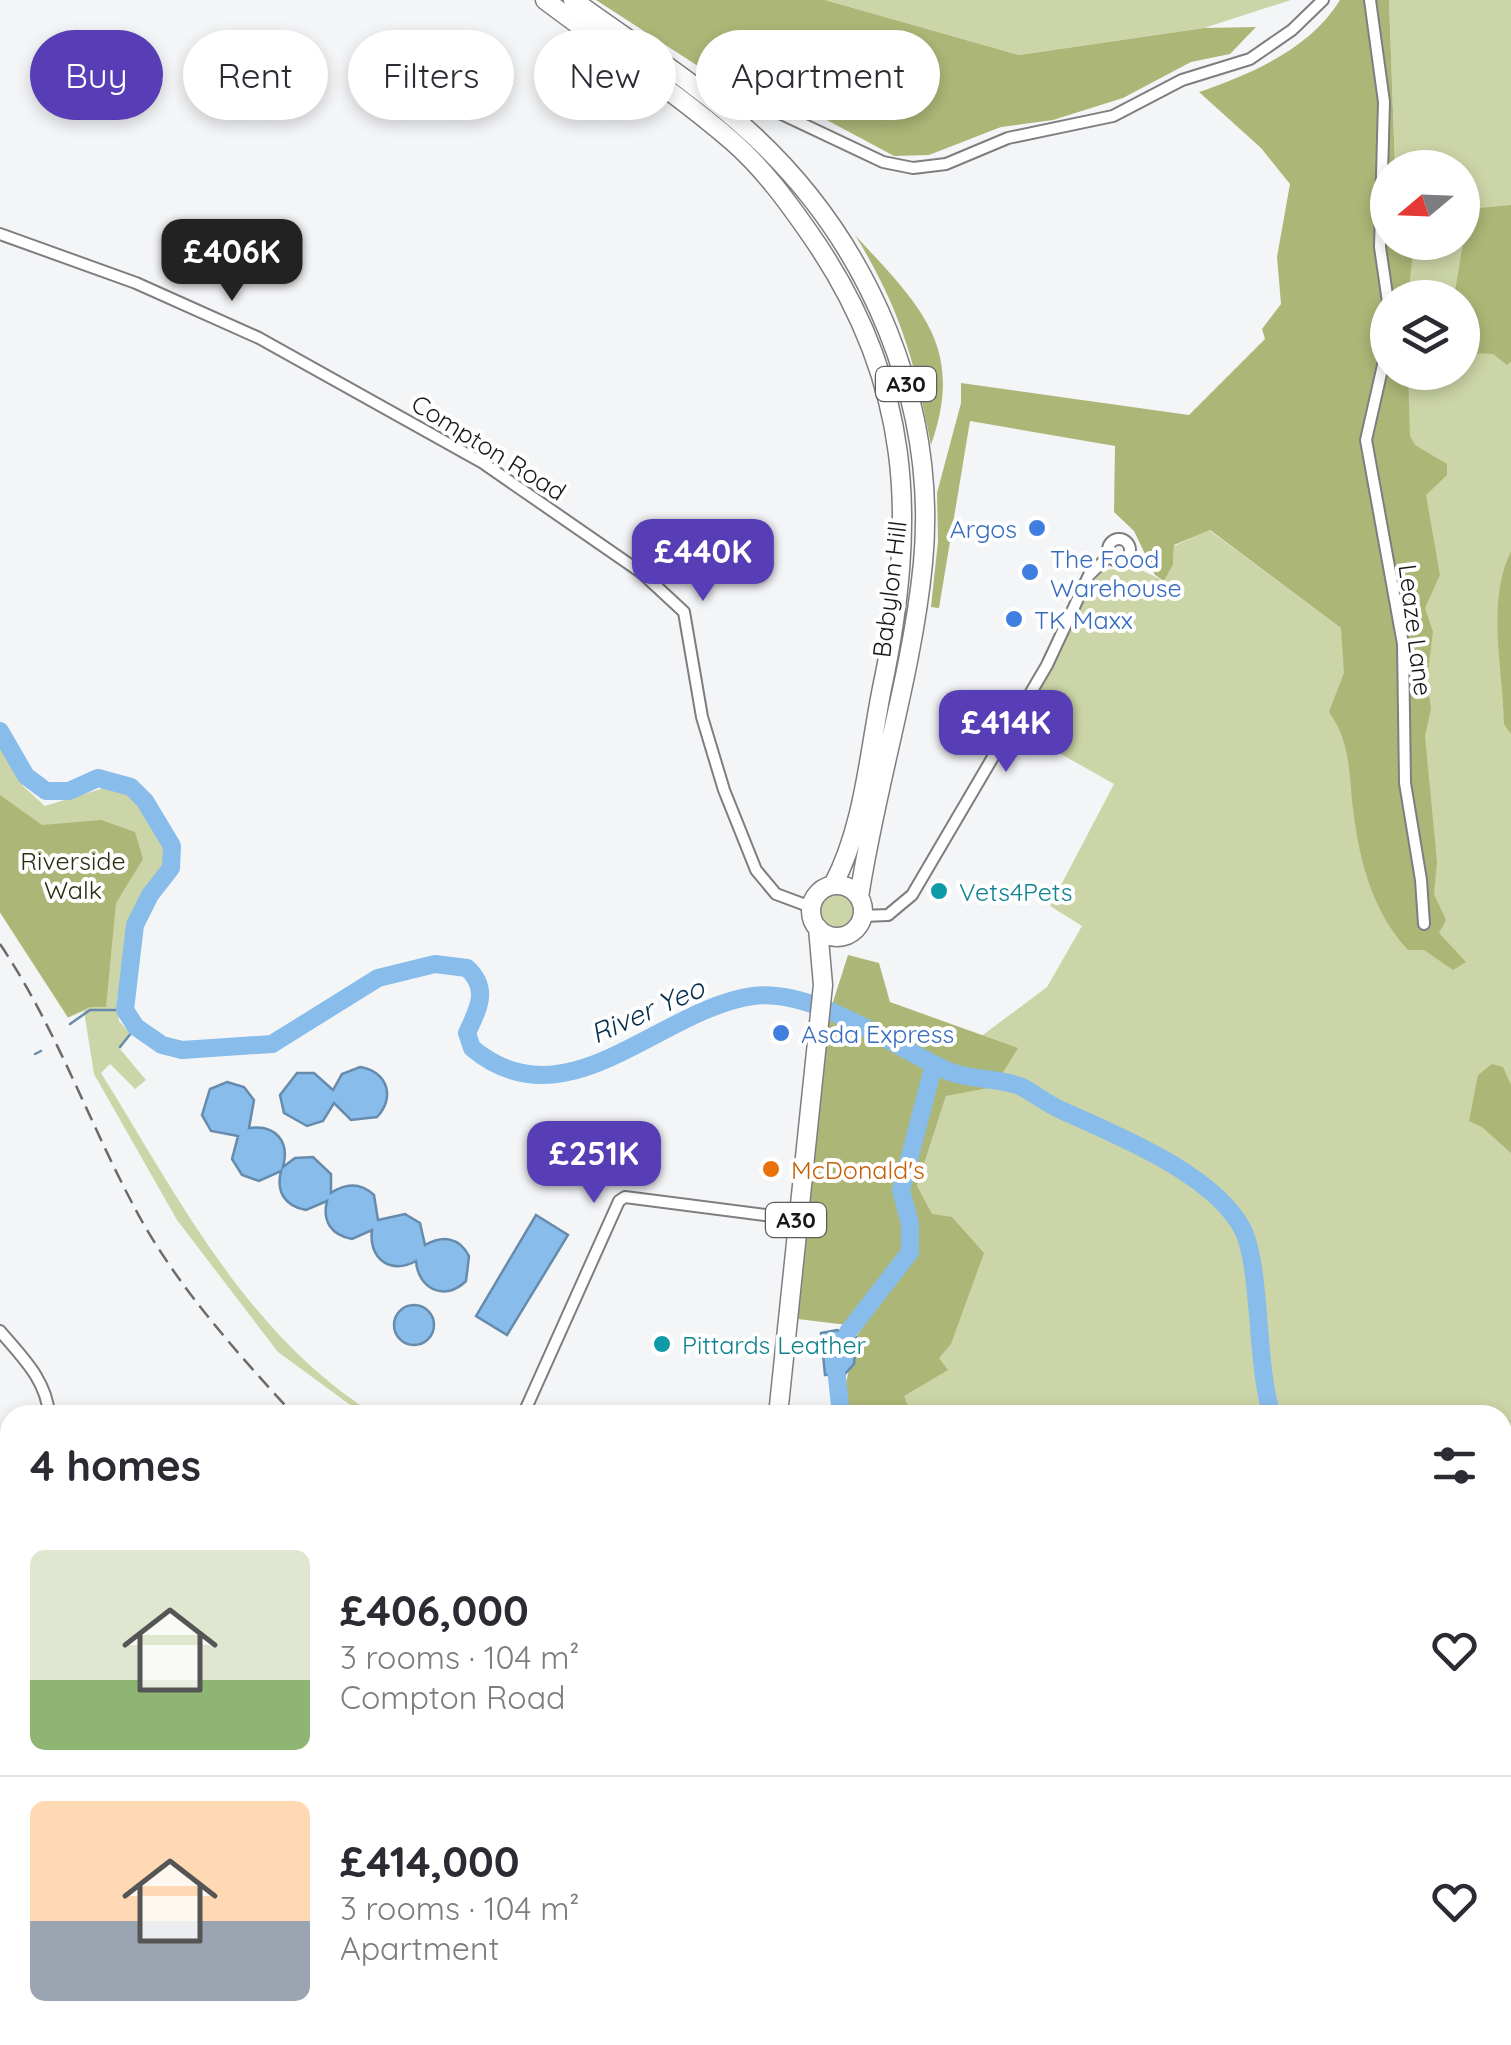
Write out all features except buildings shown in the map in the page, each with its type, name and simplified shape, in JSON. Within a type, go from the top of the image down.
[{"type":"main road","name":"Babylon Hill","points":[[546,0],[708,122],[781,192],[845,286],[879,366],[904,496],[896,666],[860,906]]},
{"type":"main road","name":"Babylon Hill","points":[[572,0],[696,88]]},
{"type":"main road","name":"Babylon Hill","points":[[736,120],[786,167],[826,216],[874,296],[900,363],[922,462],[923,561],[855,826],[833,885]]},
{"type":"main road","name":"A30","points":[[823,984],[812,907],[819,892],[833,885]]},
{"type":"main road","points":[[833,885],[848,887],[860,906]]},
{"type":"main road","name":"A30","points":[[779,1405],[816,1024],[823,984],[844,936],[856,928],[860,906]]},
{"type":"main road","points":[[818,928],[830,936],[844,936]]},
{"type":"street","points":[[796,120],[884,162],[913,168],[946,164],[1008,138],[1113,116],[1182,80],[1250,59],[1292,30],[1323,0]]},
{"type":"street","points":[[1370,0],[1384,102],[1380,247],[1385,280]]},
{"type":"street","name":"Compton Road","points":[[0,234],[136,284],[259,338],[483,462],[642,573],[684,612],[702,717],[724,790],[756,870],[776,894],[812,907]]},
{"type":"street","name":"Leaze Lane","points":[[1377,390],[1366,440],[1403,644],[1405,783],[1424,924]]},
{"type":"street","points":[[860,906],[888,915],[912,895],[1047,666],[1089,575],[1109,556]]},
{"type":"street","points":[[527,1405],[619,1201],[625,1196],[796,1219]]},
{"type":"street","points":[[0,1331],[33,1370],[47,1405]]},
{"type":"green space","points":[[596,0],[825,0],[931,30],[696,30],[696,65],[676,52],[676,30],[642,30]]},
{"type":"green space","points":[[825,0],[1291,0],[1204,28],[1019,55]]},
{"type":"green space","points":[[1340,0],[1389,0],[1394,150],[1370,150],[1370,260],[1412,260],[1410,280],[1370,280],[1370,390],[1409,390],[1410,436],[1415,445],[1447,464],[1447,475],[1426,495],[1440,575],[1425,608],[1433,632],[1427,679],[1431,709],[1425,736],[1437,862],[1434,894],[1446,920],[1439,933],[1466,962],[1453,970],[1424,950],[1408,950],[1384,917],[1368,880],[1358,841],[1347,754],[1329,712],[1344,673],[1341,628],[1210,530],[1174,545],[1173,565],[1164,581],[1155,575],[1134,531],[1114,512],[1115,446],[970,421],[939,608],[931,607],[938,541],[937,493],[961,403],[961,383],[1189,415],[1265,339],[1262,329],[1281,304],[1277,257],[1290,184],[1261,148],[1199,92],[1278,58],[1313,33]]},
{"type":"green space","points":[[1389,0],[1511,0],[1511,1405],[864,1405],[926,1241],[917,1186],[946,1096],[948,1061],[1047,987],[1082,926],[1050,906],[1114,784],[1020,731],[1100,570],[1137,568],[1164,581],[1173,565],[1174,546],[1209,530],[1341,628],[1400,390],[1480,390],[1480,280],[1400,280],[1399,260],[1480,260],[1480,150],[1394,150]]},
{"type":"green space","points":[[1256,27],[1230,54],[1191,62],[1123,98],[1053,120],[1001,127],[929,155],[894,156],[827,120],[940,120],[940,33],[1019,55],[1204,28]]},
{"type":"green space","points":[[1511,205],[1511,362],[1507,365],[1493,354],[1480,353],[1480,280],[1457,280],[1460,260],[1480,260],[1480,208]]},
{"type":"green space","points":[[855,235],[899,283],[930,329],[943,380],[931,445],[904,336],[884,287]]},
{"type":"green space","points":[[1511,551],[1511,734],[1504,724],[1498,614],[1503,571]]},
{"type":"green space","name":"Riverside Walk","points":[[0,742],[23,786],[45,806],[110,786],[133,797],[152,816],[164,839],[169,864],[144,896],[129,924],[117,1000],[119,1021],[130,1033],[120,1049],[146,1080],[135,1089],[110,1064],[101,1073],[188,1215],[252,1304],[289,1345],[361,1405],[350,1405],[278,1352],[177,1220],[94,1074],[84,1011],[68,1018],[0,913]]},
{"type":"green space","points":[[0,795],[42,825],[101,820],[135,832],[143,859],[116,903],[106,1007],[90,1007],[68,1017],[0,912]]},
{"type":"green space","points":[[840,891],[853,897],[859,910],[853,923],[840,929],[827,923],[821,910],[827,897]]},
{"type":"green space","points":[[848,955],[879,963],[890,1002],[1018,1048],[994,1087],[946,1096],[917,1186],[932,1214],[952,1217],[984,1253],[951,1344],[939,1358],[948,1370],[904,1396],[908,1405],[841,1405],[856,1337],[863,1327],[798,1319],[826,1024]]},
{"type":"green space","points":[[1492,1064],[1503,1067],[1511,1085],[1511,1153],[1482,1127],[1469,1121],[1478,1075]]},
{"type":"water","points":[[360,1067],[377,1074],[386,1086],[386,1101],[377,1117],[351,1120],[334,1103],[323,1121],[307,1126],[284,1113],[280,1095],[297,1073],[314,1073],[333,1090],[342,1074]]},
{"type":"water","points":[[227,1082],[244,1087],[254,1100],[249,1128],[267,1129],[279,1137],[284,1150],[283,1167],[295,1158],[313,1157],[331,1174],[331,1193],[342,1187],[358,1186],[374,1195],[378,1220],[405,1214],[420,1223],[425,1245],[444,1239],[455,1242],[469,1256],[466,1281],[450,1291],[434,1289],[422,1279],[416,1261],[398,1266],[383,1262],[374,1249],[372,1230],[352,1239],[334,1230],[327,1221],[327,1201],[306,1210],[287,1201],[281,1191],[281,1171],[259,1181],[242,1175],[232,1159],[238,1136],[211,1131],[202,1115],[210,1089]]},
{"type":"water","points":[[536,1215],[568,1235],[507,1335],[476,1316]]},
{"type":"water","points":[[414,1305],[428,1311],[434,1325],[428,1339],[414,1345],[400,1339],[394,1325],[400,1311]]},
{"type":"water","points":[[837,1330],[856,1337],[854,1364],[845,1374],[825,1375],[821,1333]]},
{"type":"waterway","name":"River Yeo","points":[[0,731],[26,776],[46,791],[69,791],[98,778],[131,787],[145,801],[172,846],[171,868],[150,895],[135,925],[125,1010],[136,1027],[162,1045],[182,1050],[272,1044],[378,978],[435,964],[467,968],[478,984],[480,999],[467,1033],[472,1048],[507,1069],[542,1075],[577,1070],[613,1057],[718,1005],[753,996],[801,1001],[852,1021],[948,1071],[1022,1087],[1056,1108],[1161,1158],[1209,1190],[1228,1208],[1248,1245],[1270,1405]]},
{"type":"waterway","points":[[70,1024],[90,1010],[125,1010]]},
{"type":"waterway","points":[[120,1047],[136,1027]]},
{"type":"waterway","points":[[35,1054],[41,1051]]},
{"type":"waterway","name":"River Yeo","points":[[840,1405],[836,1368],[848,1332],[910,1252],[910,1224],[901,1190],[934,1064]]},
{"type":"railway","points":[[0,944],[40,1012],[125,1188],[159,1249],[213,1323],[285,1405]]},
{"type":"place","name":"Argos","points":[[1037,528]]},
{"type":"place","name":"The Food Warehouse","points":[[1030,572]]},
{"type":"place","name":"TK Maxx","points":[[1014,619]]},
{"type":"place","name":"Vets4Pets","points":[[939,891]]},
{"type":"place","name":"Asda Express","points":[[781,1033]]},
{"type":"place","name":"McDonald's","points":[[771,1169]]},
{"type":"place","name":"Pittards Leather","points":[[662,1344]]}]
